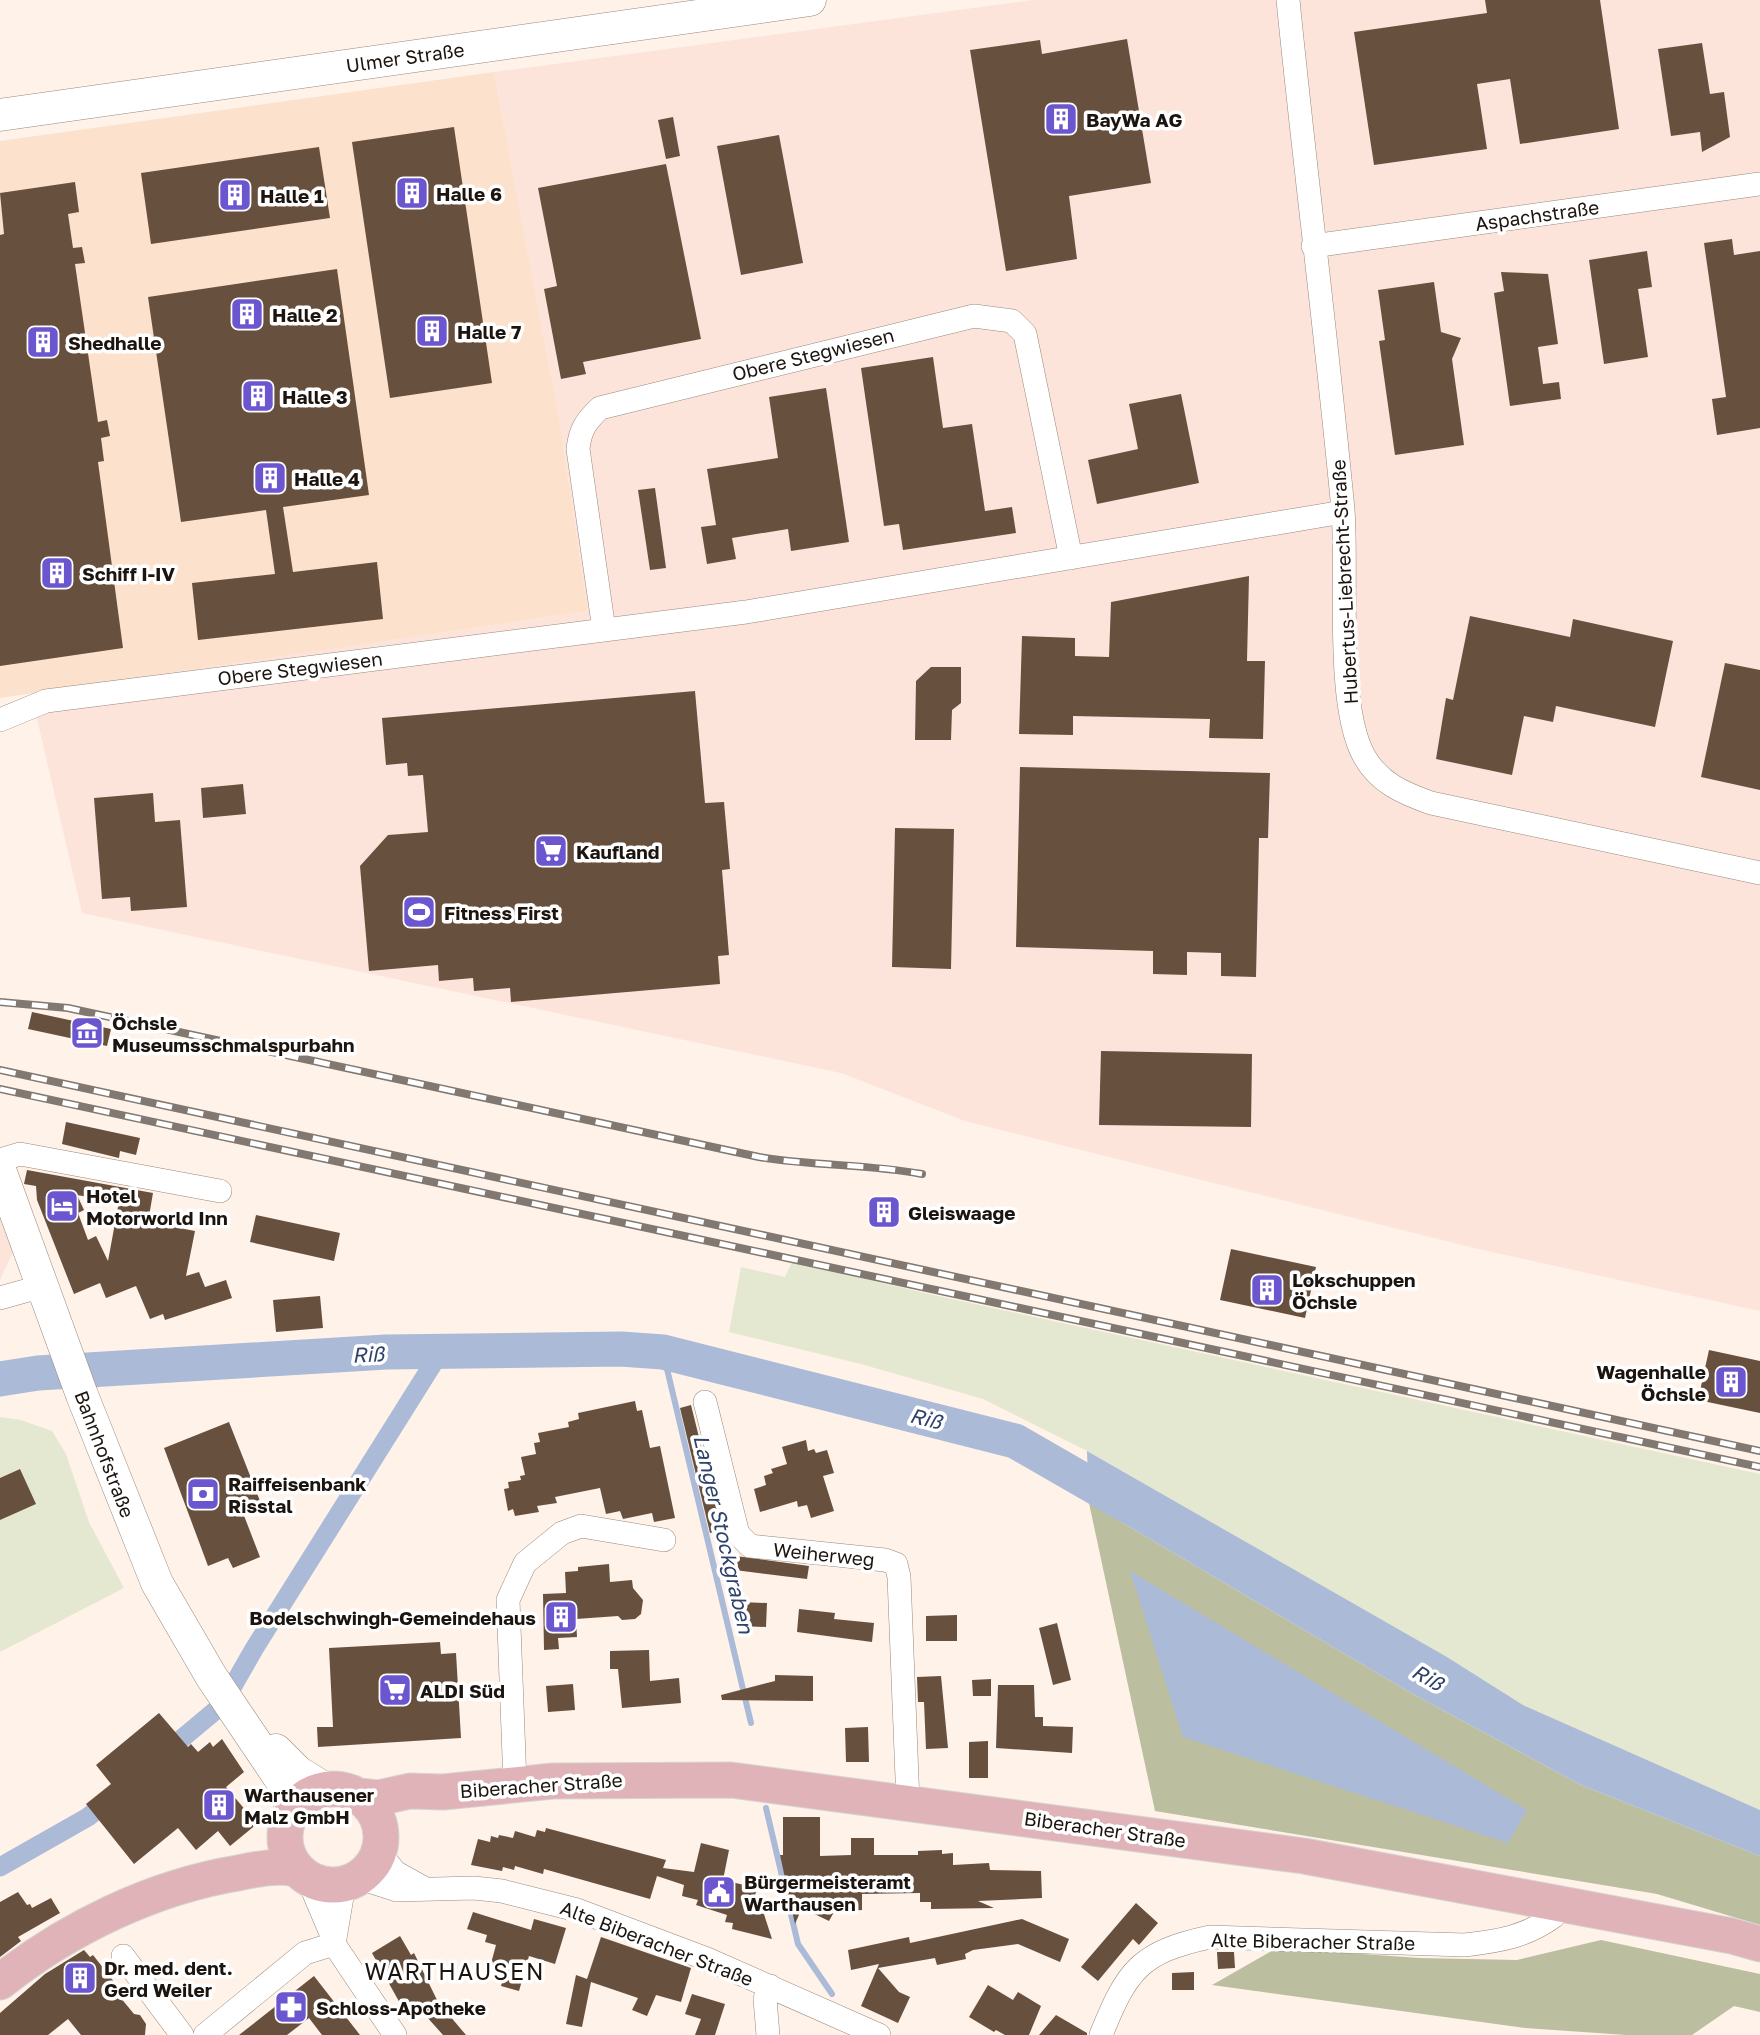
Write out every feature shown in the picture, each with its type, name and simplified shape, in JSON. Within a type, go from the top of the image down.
[{"type":"main road","name":"Ulmer Straße","points":[[0,115],[810,0]]},
{"type":"main road","name":"Bahnhofstraße","points":[[0,1170],[82,1395],[157,1583],[211,1676],[284,1783],[288,1821]]},
{"type":"main road","name":"Bahnhofstraße","points":[[236,1712],[261,1733],[298,1772],[324,1788]]},
{"type":"main road","name":"Biberacher Straße","points":[[359,1796],[379,1798],[411,1791],[443,1792],[515,1783],[645,1778],[731,1780],[1304,1856],[1732,1936],[1760,1944]]},
{"type":"main road","points":[[0,1982],[53,1944],[104,1917],[206,1878],[263,1850],[311,1793],[324,1788],[336,1788],[359,1796],[375,1813],[380,1843],[369,1869],[351,1882],[332,1885],[302,1874],[268,1867],[206,1878]]},
{"type":"main road","name":"Biberacher Straße","points":[[380,1843],[390,1822],[443,1792]]},
{"type":"main road","points":[[288,1821],[287,1852],[302,1874]]},
{"type":"street","name":"Hubertus-Liebrecht-Straße","points":[[1272,0],[1291,29]]},
{"type":"street","name":"Hubertus-Liebrecht-Straße","points":[[1288,0],[1343,512],[1348,683],[1353,725],[1364,755],[1383,780],[1399,792],[1431,803],[1760,873]]},
{"type":"street","name":"Aspachstraße","points":[[1313,246],[1760,184]]},
{"type":"street","name":"Obere Stegwiesen","points":[[604,630],[578,449],[580,432],[587,420],[600,408],[974,316],[1012,321],[1025,334],[1071,558]]},
{"type":"street","name":"Obere Stegwiesen","points":[[0,720],[47,701],[746,612],[1343,512]]},
{"type":"street","points":[[0,1160],[20,1154],[220,1191]]},
{"type":"street","points":[[0,1298],[43,1286]]},
{"type":"street","name":"Weiherweg","points":[[705,1402],[738,1534],[750,1546],[886,1560],[896,1564],[900,1577],[908,1803]]},
{"type":"street","points":[[515,1783],[509,1600],[525,1563],[562,1533],[581,1526],[664,1540]]},
{"type":"street","name":"Alte Biberacher Straße","points":[[380,1843],[395,1872],[425,1889]]},
{"type":"street","points":[[302,1874],[334,1941],[395,2035]]},
{"type":"street","name":"Alte Biberacher Straße","points":[[351,1882],[369,1881],[397,1890],[502,1891],[553,1903],[695,1954],[878,2035]]},
{"type":"street","points":[[334,1941],[343,1891],[351,1882]]},
{"type":"street","name":"Alte Biberacher Straße","points":[[1101,2035],[1125,1979],[1144,1962],[1170,1946],[1210,1937],[1465,1945],[1503,1941],[1532,1932],[1553,1917],[1555,1903]]},
{"type":"street","points":[[205,2035],[305,1953],[334,1941]]},
{"type":"street","points":[[123,1956],[182,2035]]},
{"type":"street","points":[[768,2035],[765,1999],[770,1986]]},
{"type":"shaded area","points":[[1033,0],[1760,0],[1760,1311],[1478,1249],[965,1121],[841,1073],[82,913],[31,693],[588,611],[560,423],[494,72]]},
{"type":"shaded area","points":[[494,72],[560,423],[588,611],[0,698],[0,141]]},
{"type":"shaded area","points":[[0,1213],[14,1250],[0,1280]]},
{"type":"green space","points":[[792,1262],[1760,1474],[1760,1810],[1523,1705],[1447,1657],[1087,1451],[983,1399],[861,1364],[729,1332],[741,1267],[785,1277]]},
{"type":"green space","points":[[0,1417],[21,1420],[52,1431],[66,1454],[89,1522],[124,1588],[0,1652]]},
{"type":"green space","points":[[1089,1503],[1411,1693],[1581,1785],[1760,1856],[1760,1925],[1657,1894],[1155,1811]]},
{"type":"green space","points":[[1601,1940],[1760,1974],[1760,2012],[1734,2006],[1692,2035],[1626,2035],[1525,2028],[1212,1985],[1277,1948],[1419,1958],[1517,1960]]},
{"type":"water","points":[[1087,1451],[1447,1657],[1523,1705],[1760,1810],[1760,1856],[1581,1785],[1411,1693],[1089,1503]]},
{"type":"water","points":[[1130,1571],[1527,1810],[1508,1843],[1183,1737]]},
{"type":"building","points":[[1485,0],[1600,0],[1619,129],[1520,144],[1510,79],[1477,84],[1487,149],[1374,165],[1354,32],[1487,13]]},
{"type":"building","name":"BayWa AG","points":[[1127,39],[1151,183],[1069,196],[1077,259],[1006,271],[970,50],[1040,40],[1042,54]]},
{"type":"building","points":[[1702,43],[1710,94],[1724,92],[1730,137],[1702,152],[1700,132],[1671,136],[1658,49]]},
{"type":"building","points":[[673,117],[680,156],[666,159],[658,120]]},
{"type":"building","points":[[454,127],[492,383],[390,398],[352,142]]},
{"type":"building","points":[[779,135],[803,263],[741,275],[717,146]]},
{"type":"building","name":"Halle 1","points":[[319,147],[330,218],[151,244],[141,173]]},
{"type":"building","points":[[666,164],[701,339],[583,362],[586,374],[561,379],[544,289],[557,286],[538,188]]},
{"type":"building","points":[[75,182],[79,212],[68,214],[73,248],[82,247],[85,263],[75,264],[98,422],[107,420],[110,436],[101,438],[104,461],[98,462],[123,648],[0,666],[0,235],[4,234],[0,193]]},
{"type":"building","points":[[1732,239],[1734,255],[1760,251],[1760,428],[1717,435],[1712,399],[1726,397],[1704,243]]},
{"type":"building","points":[[1647,251],[1652,287],[1638,289],[1648,357],[1604,364],[1589,260]]},
{"type":"building","points":[[337,269],[369,495],[283,507],[293,572],[377,562],[383,619],[198,640],[192,583],[275,574],[266,510],[181,522],[148,297]]},
{"type":"building","points":[[1501,272],[1548,274],[1558,344],[1538,347],[1543,384],[1559,382],[1561,399],[1510,406],[1494,293],[1504,291]]},
{"type":"building","points":[[1434,282],[1441,332],[1461,338],[1452,359],[1464,445],[1395,455],[1379,341],[1385,340],[1378,290]]},
{"type":"building","points":[[933,357],[943,428],[972,424],[985,511],[1012,507],[1016,533],[903,550],[899,524],[884,526],[861,368]]},
{"type":"building","points":[[826,388],[849,542],[791,551],[788,529],[732,538],[736,559],[707,564],[701,527],[716,525],[707,469],[778,458],[769,397]]},
{"type":"building","points":[[1181,394],[1199,483],[1097,504],[1088,460],[1138,449],[1129,404]]},
{"type":"building","points":[[655,488],[666,568],[650,570],[638,490]]},
{"type":"building","points":[[1249,576],[1247,661],[1265,661],[1263,739],[1209,738],[1210,719],[1073,716],[1073,735],[1019,734],[1022,636],[1075,638],[1075,656],[1109,657],[1111,602]]},
{"type":"building","points":[[1470,616],[1570,637],[1573,619],[1673,641],[1655,727],[1556,706],[1553,722],[1524,716],[1512,775],[1436,759],[1446,698],[1453,700]]},
{"type":"building","points":[[1725,663],[1760,670],[1760,790],[1701,777]]},
{"type":"building","points":[[931,667],[961,667],[961,703],[952,710],[951,740],[915,740],[916,681]]},
{"type":"building","name":"Kaufland","points":[[695,691],[705,803],[724,802],[730,869],[722,870],[729,955],[718,956],[720,984],[511,1002],[510,988],[474,991],[473,978],[439,981],[438,965],[369,971],[360,866],[388,835],[428,832],[423,775],[408,776],[407,763],[386,765],[382,718]]},
{"type":"building","points":[[1020,767],[1270,773],[1268,838],[1259,838],[1256,977],[1221,976],[1221,953],[1187,952],[1187,975],[1153,974],[1153,951],[1016,947]]},
{"type":"building","points":[[243,784],[246,814],[203,818],[201,788]]},
{"type":"building","points":[[153,793],[155,822],[180,820],[187,907],[131,911],[130,897],[102,899],[94,798]]},
{"type":"building","points":[[895,828],[954,829],[951,969],[892,967]]},
{"type":"building","points":[[32,1012],[111,1029],[107,1046],[28,1029]]},
{"type":"building","points":[[1101,1051],[1252,1054],[1251,1127],[1099,1125]]},
{"type":"building","points":[[66,1122],[140,1138],[136,1155],[120,1151],[119,1158],[62,1144]]},
{"type":"building","points":[[27,1170],[153,1193],[148,1222],[195,1231],[186,1276],[199,1272],[205,1287],[226,1280],[232,1298],[165,1320],[163,1314],[150,1319],[136,1286],[106,1298],[100,1283],[74,1294],[37,1200],[36,1186],[24,1184]],"holes":[[[121,1193],[108,1261],[96,1236],[88,1240],[78,1213],[84,1210],[77,1195],[106,1200]]]},
{"type":"building","points":[[256,1215],[340,1233],[334,1261],[250,1242]]},
{"type":"building","name":"Lokschuppen Öchsle","points":[[1231,1249],[1316,1267],[1305,1318],[1220,1300]]},
{"type":"building","points":[[320,1296],[323,1328],[276,1332],[273,1300]]},
{"type":"building","name":"Wagenhalle Öchsle","points":[[1709,1350],[1760,1361],[1760,1413],[1698,1400]]},
{"type":"building","points":[[635,1401],[637,1411],[642,1410],[650,1448],[660,1446],[675,1518],[654,1522],[652,1513],[623,1519],[620,1511],[606,1514],[600,1488],[555,1497],[557,1503],[537,1506],[539,1512],[515,1516],[513,1509],[508,1511],[504,1489],[509,1488],[508,1482],[521,1480],[520,1476],[525,1475],[521,1457],[536,1454],[534,1443],[540,1442],[538,1433],[569,1427],[568,1422],[579,1419],[578,1413]]},
{"type":"building","points":[[691,1405],[722,1530],[710,1533],[680,1408]]},
{"type":"building","name":"Raiffeisenbank Risstal","points":[[229,1422],[262,1506],[243,1513],[260,1557],[233,1568],[228,1558],[208,1566],[164,1448]]},
{"type":"building","points":[[806,1440],[808,1451],[814,1449],[816,1453],[827,1450],[834,1473],[823,1476],[834,1511],[811,1518],[807,1505],[798,1507],[797,1501],[760,1512],[754,1489],[766,1485],[764,1476],[773,1473],[771,1469],[787,1464],[782,1447]]},
{"type":"building","points":[[20,1469],[36,1504],[0,1520],[0,1478]]},
{"type":"building","points":[[721,1554],[809,1566],[807,1579],[719,1568]]},
{"type":"building","points":[[609,1564],[610,1582],[632,1580],[633,1588],[643,1600],[641,1614],[635,1619],[622,1620],[618,1616],[576,1619],[577,1637],[558,1638],[559,1649],[544,1650],[543,1594],[566,1593],[565,1572],[578,1571],[578,1567]]},
{"type":"building","points":[[740,1602],[767,1603],[766,1627],[739,1626]]},
{"type":"building","points":[[799,1609],[835,1613],[834,1619],[874,1623],[872,1642],[797,1632]]},
{"type":"building","points":[[957,1615],[957,1641],[926,1641],[926,1616]]},
{"type":"building","points":[[1057,1623],[1071,1680],[1053,1685],[1039,1628]]},
{"type":"building","name":"ALDI Süd","points":[[440,1642],[441,1654],[456,1653],[461,1738],[318,1747],[317,1727],[333,1727],[329,1648]]},
{"type":"building","points":[[649,1650],[650,1681],[679,1678],[681,1703],[622,1708],[618,1669],[610,1669],[610,1651]]},
{"type":"building","points":[[775,1675],[813,1676],[813,1701],[722,1700],[721,1695],[775,1681]]},
{"type":"building","points":[[941,1676],[948,1748],[926,1749],[924,1702],[918,1702],[917,1677]]},
{"type":"building","points":[[991,1679],[991,1696],[973,1696],[972,1680]]},
{"type":"building","points":[[573,1684],[575,1710],[548,1712],[546,1686]]},
{"type":"building","points":[[998,1685],[1034,1685],[1035,1717],[1043,1717],[1043,1726],[1073,1727],[1072,1753],[996,1748]]},
{"type":"building","points":[[159,1713],[188,1747],[191,1744],[198,1752],[210,1742],[213,1747],[222,1739],[244,1772],[226,1787],[257,1824],[230,1846],[218,1831],[196,1850],[178,1828],[134,1864],[86,1804],[111,1784],[96,1765]]},
{"type":"building","points":[[868,1727],[869,1762],[846,1762],[845,1728]]},
{"type":"building","points":[[988,1741],[988,1778],[969,1778],[969,1742]]},
{"type":"building","points":[[783,1817],[820,1817],[820,1856],[851,1855],[851,1838],[874,1838],[874,1855],[918,1855],[918,1851],[942,1850],[942,1854],[953,1853],[953,1865],[989,1863],[990,1870],[1041,1871],[1042,1898],[978,1901],[994,1908],[931,1909],[931,1902],[920,1902],[920,1893],[862,1894],[862,1910],[834,1912],[829,1921],[802,1908],[795,1924],[780,1855],[783,1855]]},
{"type":"building","points":[[546,1828],[666,1860],[663,1868],[694,1872],[701,1843],[729,1850],[723,1880],[757,1888],[753,1903],[761,1905],[772,1939],[732,1929],[733,1923],[725,1922],[727,1915],[696,1905],[698,1900],[682,1896],[684,1885],[657,1876],[650,1899],[544,1869],[543,1874],[515,1866],[514,1870],[503,1867],[502,1871],[471,1865],[478,1839],[490,1842],[491,1836],[498,1838],[499,1835],[513,1838],[515,1831],[535,1837],[537,1830],[545,1832]]},
{"type":"building","points":[[18,1892],[32,1908],[51,1898],[60,1913],[18,1937],[21,1941],[0,1957],[0,1902]]},
{"type":"building","points":[[1136,1903],[1158,1923],[1139,1945],[1133,1939],[1098,1981],[1081,1967]]},
{"type":"building","points":[[473,1912],[531,1930],[534,1919],[566,1928],[555,1964],[529,1956],[519,1991],[501,1986],[505,1971],[490,1967],[496,1945],[485,1942],[487,1935],[467,1929]]},
{"type":"building","points":[[1022,1919],[1069,1939],[1060,1962],[1018,1944],[973,1950],[965,1954],[966,1959],[937,1965],[935,1958],[878,1968],[899,1992],[910,1997],[898,2023],[861,2006],[879,1964],[851,1970],[848,1950],[909,1937],[910,1943]]},
{"type":"building","points":[[400,1936],[411,1955],[414,1953],[438,2002],[466,2035],[443,2035],[418,2007],[406,2014],[372,1953]]},
{"type":"building","points":[[601,1937],[691,1968],[681,2002],[656,1995],[647,2016],[632,2010],[638,1998],[591,1982],[582,2027],[566,2024],[576,1975],[587,1979]]},
{"type":"building","points":[[84,1950],[90,1957],[93,1955],[115,1983],[111,1986],[134,2014],[140,2015],[146,2024],[145,2035],[81,2035],[68,2019],[48,2035],[0,2035],[0,2013],[45,1974]]},
{"type":"building","points":[[1217,1952],[1234,1952],[1235,1968],[1218,1969]]},
{"type":"building","points":[[1194,1972],[1194,1990],[1172,1990],[1172,1973]]},
{"type":"building","points":[[314,1976],[360,2035],[322,2035],[309,2018],[287,2035],[239,2035]]},
{"type":"building","points":[[988,1985],[1013,2000],[1018,1992],[1041,2006],[1029,2035],[1005,2035],[996,2030],[994,2032],[969,2017]]},
{"type":"building","points":[[692,1994],[725,2004],[715,2035],[695,2035],[701,2019],[685,2014]]},
{"type":"building","points":[[1056,2015],[1087,2033],[1087,2035],[1039,2035]]},
{"type":"waterway","name":"Riß","points":[[0,1379],[38,1373],[386,1352],[621,1349],[663,1352],[1015,1441],[1128,1506]]},
{"type":"waterway","points":[[161,1756],[222,1705],[254,1649],[441,1351]]},
{"type":"waterway","name":"Langer Stockgraben","points":[[663,1352],[751,1723]]},
{"type":"waterway","points":[[0,1867],[88,1817],[114,1796]]},
{"type":"waterway","name":"Langer Stockgraben","points":[[766,1808],[798,1944],[832,1994]]},
{"type":"railway","points":[[0,1002],[68,1008],[759,1157],[922,1174]]},
{"type":"railway","points":[[0,1070],[1760,1451]]},
{"type":"railway","points":[[0,1089],[1760,1467]]},
{"type":"place","name":"BayWa AG","points":[[1061,119]]},
{"type":"place","name":"Halle 6","points":[[412,193]]},
{"type":"place","name":"Halle 1","points":[[235,195]]},
{"type":"place","name":"Halle 2","points":[[247,314]]},
{"type":"place","name":"Halle 7","points":[[432,331]]},
{"type":"place","name":"Shedhalle","points":[[43,342]]},
{"type":"place","name":"Halle 3","points":[[258,396]]},
{"type":"place","name":"Halle 4","points":[[270,478]]},
{"type":"place","name":"Schiff I-IV","points":[[57,573]]},
{"type":"place","name":"Kaufland","points":[[551,851]]},
{"type":"place","name":"Fitness First","points":[[419,912]]},
{"type":"place","name":"Öchsle Museumsschmalspurbahn","points":[[87,1033]]},
{"type":"place","name":"Hotel Motorworld Inn","points":[[62,1206]]},
{"type":"place","name":"Gleiswaage","points":[[884,1212]]},
{"type":"place","name":"Lokschuppen Öchsle","points":[[1267,1290]]},
{"type":"place","name":"Wagenhalle Öchsle","points":[[1731,1382]]},
{"type":"place","name":"Raiffeisenbank Risstal","points":[[203,1494]]},
{"type":"place","name":"Bodelschwingh-Gemeindehaus","points":[[561,1617]]},
{"type":"place","name":"ALDI Süd","points":[[395,1690]]},
{"type":"place","name":"Warthausener Malz GmbH","points":[[219,1805]]},
{"type":"place","name":"Bürgermeisteramt Warthausen","points":[[719,1892]]},
{"type":"place","name":"Dr. med. dent. Gerd Weiler","points":[[80,1978]]},
{"type":"place","name":"Schloss-Apotheke","points":[[291,2007]]},
{"type":"district","name":"WARTHAUSEN","points":[[455,1971]]}]
